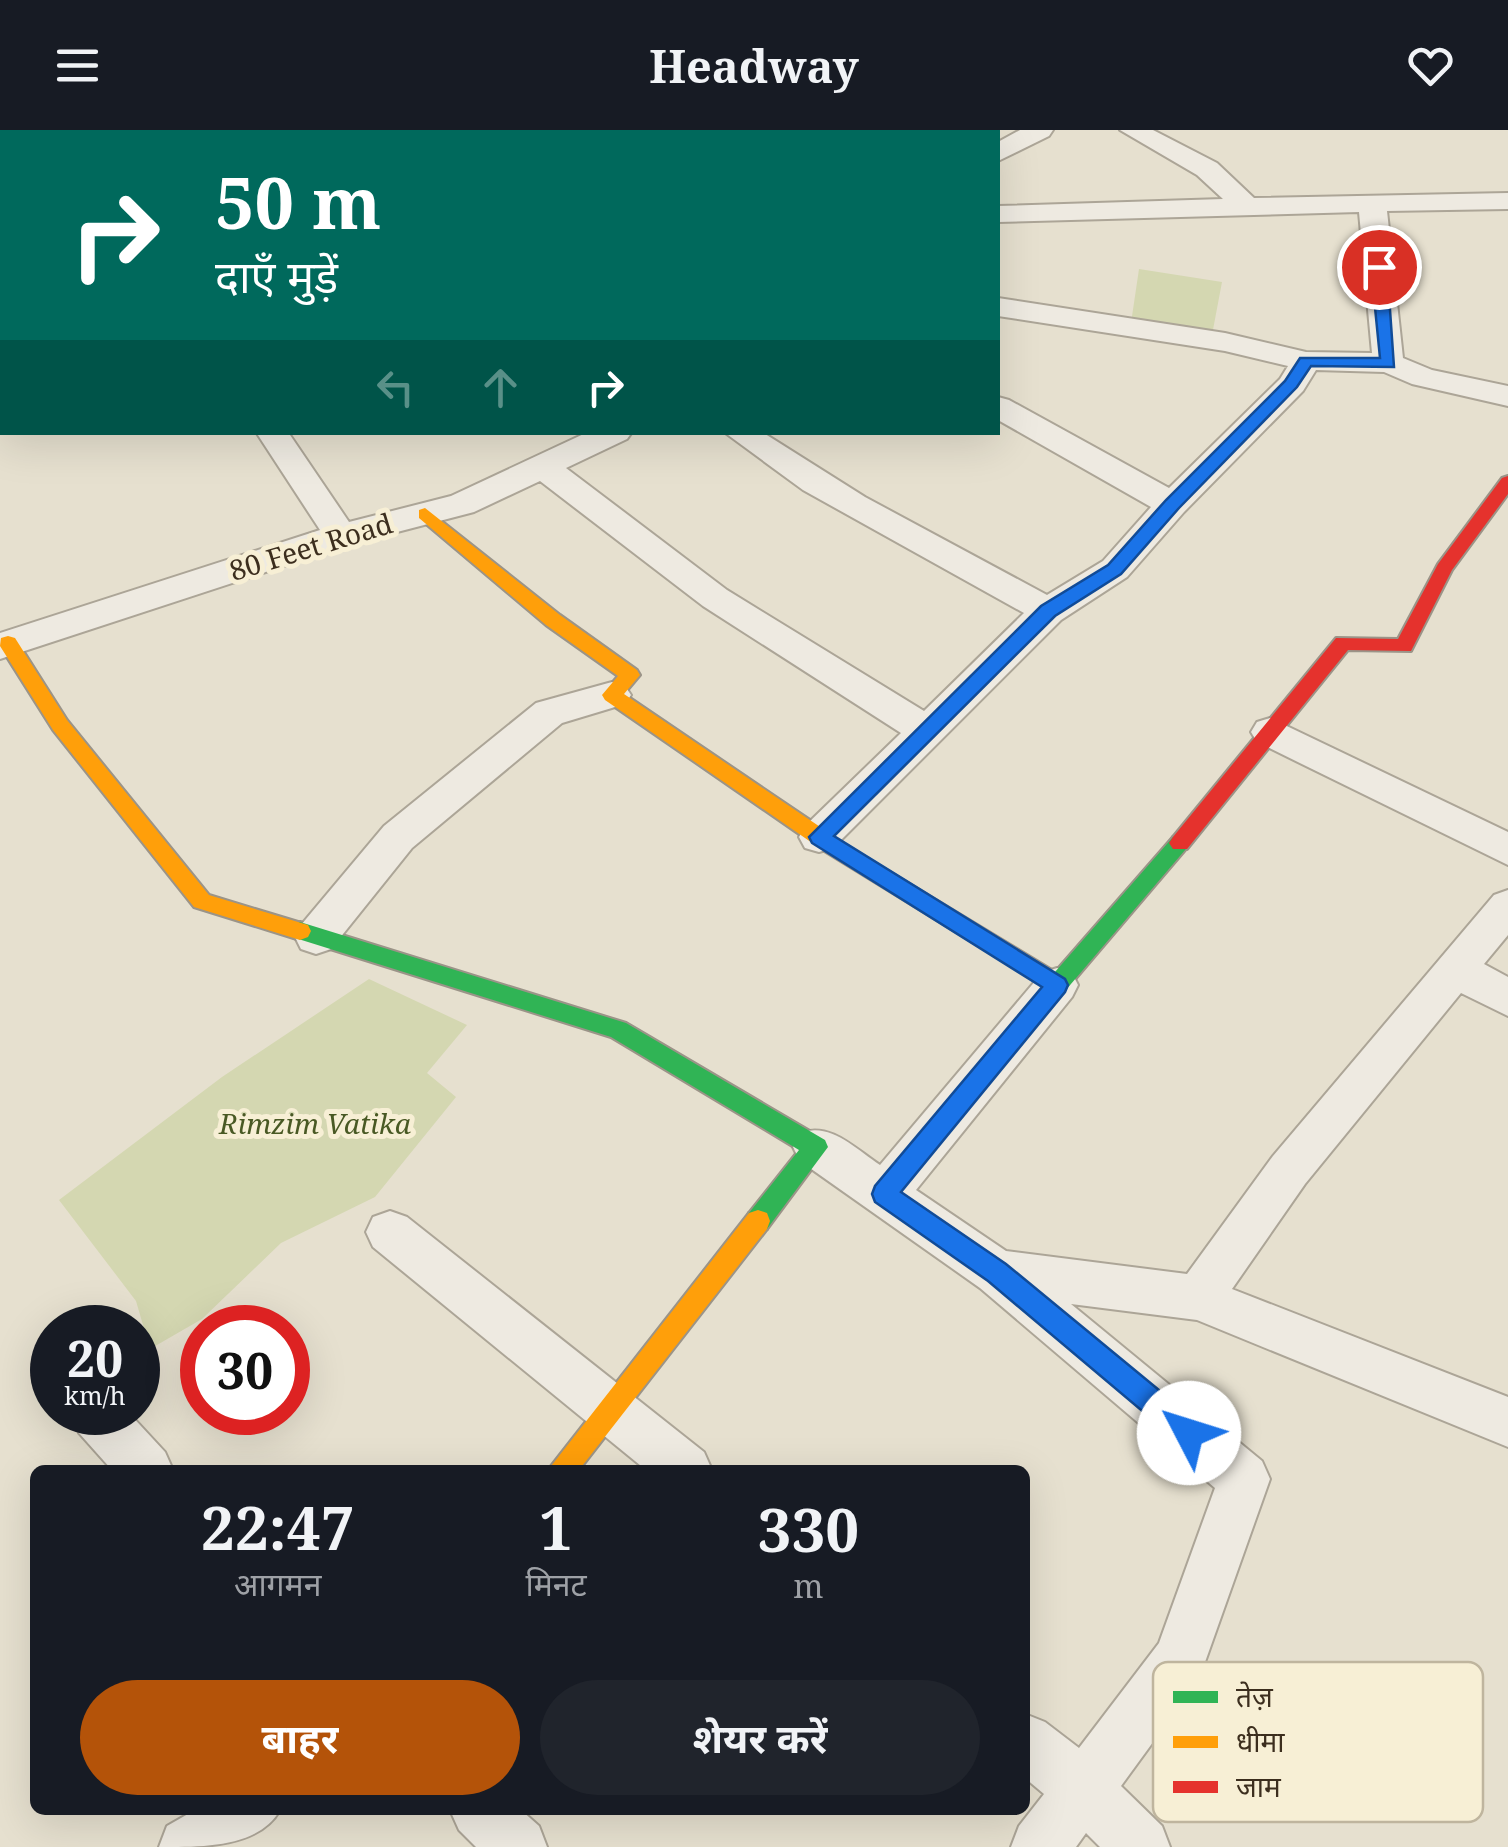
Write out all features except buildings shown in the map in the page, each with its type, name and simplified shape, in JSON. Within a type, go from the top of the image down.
[{"type":"street","points":[[1000,152],[1040,130]]},
{"type":"street","points":[[1132,130],[1207,169],[1248,208]]},
{"type":"street","points":[[1000,214],[1508,201]]},
{"type":"street","points":[[1372,203],[1388,364]]},
{"type":"street","points":[[1000,306],[1225,342],[1306,361],[1388,364],[1508,396]]},
{"type":"street","points":[[820,837],[1048,611],[1115,570],[1172,504],[1292,384],[1306,361]]},
{"type":"street","points":[[1000,407],[1172,504]]},
{"type":"street","points":[[274,435],[340,535]]},
{"type":"street","points":[[744,435],[812,482],[899,534],[1048,611]]},
{"type":"street","name":"80 Feet Road","points":[[4,644],[340,535],[462,504],[544,466],[593,437]]},
{"type":"street","points":[[544,466],[716,598],[927,731]]},
{"type":"street","points":[[884,1194],[1343,643],[1404,646],[1444,568],[1508,482]]},
{"type":"street","points":[[316,938],[398,837],[549,714],[612,695],[630,675],[553,620],[424,514]]},
{"type":"street","points":[[4,644],[60,725],[202,901],[618,1030],[816,1147],[997,1272],[1244,1479],[1179,1662]]},
{"type":"street","points":[[612,695],[820,837],[1057,985]]},
{"type":"street","points":[[1270,732],[1508,850]]},
{"type":"street","points":[[1198,1298],[1289,1170],[1508,906]]},
{"type":"street","points":[[1456,969],[1508,998]]},
{"type":"street","points":[[566,1465],[816,1147]]},
{"type":"street","points":[[390,1232],[680,1465]]},
{"type":"street","points":[[997,1272],[1198,1298],[1508,1422]]},
{"type":"street","points":[[115,1435],[142,1465]]},
{"type":"street","points":[[1040,1847],[1153,1696]]},
{"type":"street","points":[[1030,1746],[1084,1789],[1141,1847]]},
{"type":"street","points":[[188,1847],[242,1815]]},
{"type":"street","points":[[484,1815],[518,1847]]},
{"type":"green space","points":[[1139,269],[1222,282],[1212,335],[1131,323]]},
{"type":"green space","name":"Rimzim Vatika","points":[[369,979],[467,1025],[427,1073],[456,1097],[375,1197],[281,1243],[217,1305],[180,1305],[180,1332],[160,1343],[160,1305],[137,1305],[59,1200],[222,1077]]},
{"type":"traffic: fast","points":[[825,841],[1057,985],[1180,843]]},
{"type":"traffic: fast","points":[[300,931],[618,1030],[816,1147],[758,1221]]},
{"type":"traffic: slow","points":[[425,514],[553,620],[630,675],[612,695],[825,841]]},
{"type":"traffic: slow","points":[[8,643],[60,725],[202,901],[300,931]]},
{"type":"traffic: slow","points":[[566,1465],[758,1221]]},
{"type":"traffic: jam","points":[[1180,843],[1343,643],[1404,646],[1444,568],[1508,482]]},
{"type":"route","points":[[1189,1433],[997,1272],[884,1194],[1057,985],[820,837],[1048,611],[1115,570],[1172,504],[1292,384],[1306,361],[1388,364],[1379,267]]}]
